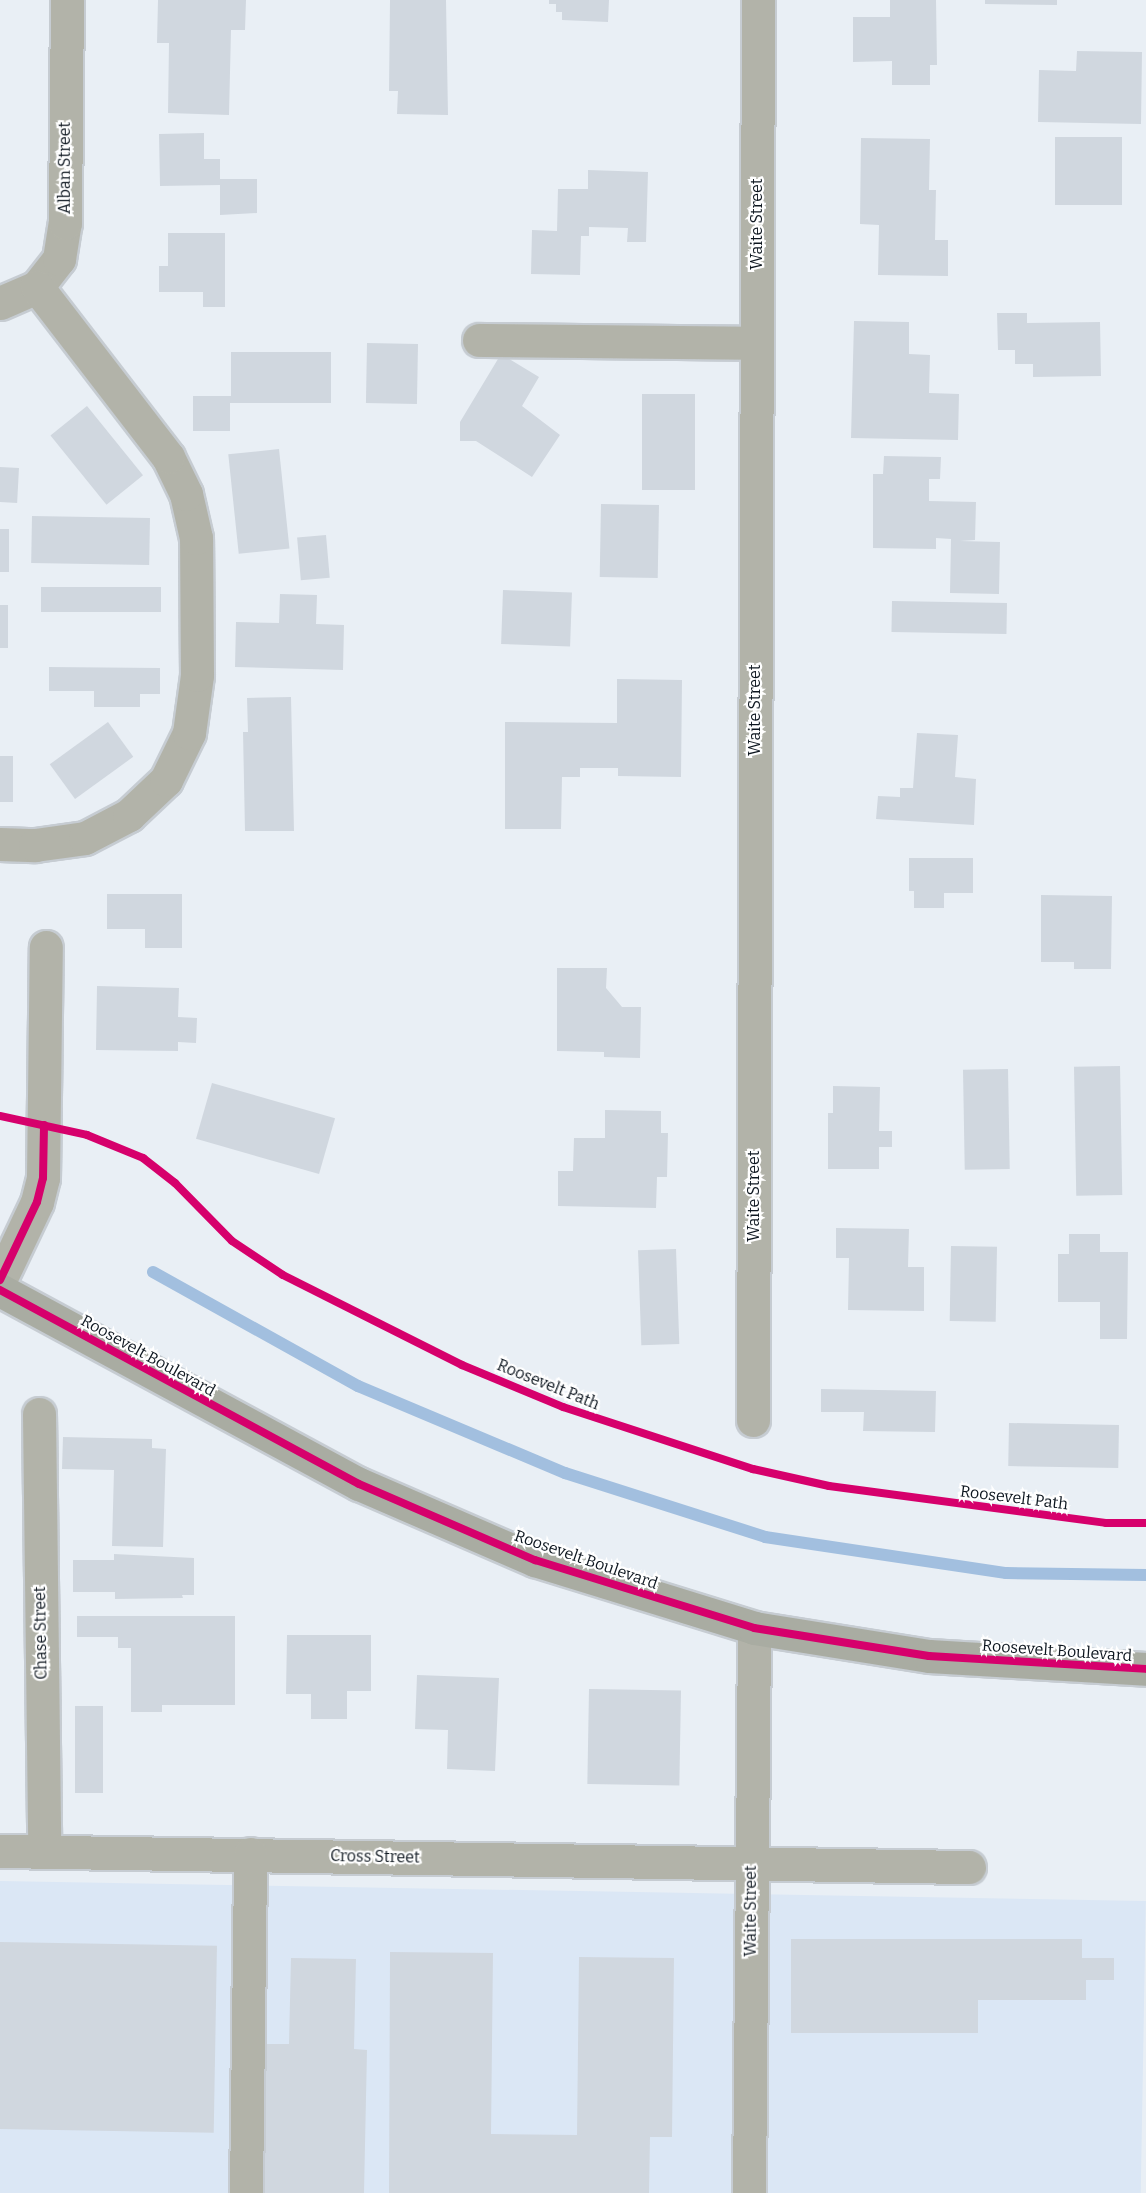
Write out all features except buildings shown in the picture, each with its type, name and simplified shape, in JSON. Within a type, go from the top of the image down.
[{"type":"main road","name":"Roosevelt Boulevard","points":[[0,1290],[358,1484],[535,1560],[754,1628],[929,1656],[1146,1669]]},
{"type":"street","name":"Alban Street","points":[[0,303],[37,287],[59,259],[65,223],[66,0]]},
{"type":"street","name":"Waite Street","points":[[753,1420],[758,0]]},
{"type":"street","points":[[0,844],[35,845],[85,838],[129,815],[166,780],[189,733],[197,675],[196,538],[186,494],[168,457],[37,287]]},
{"type":"street","points":[[479,340],[756,343]]},
{"type":"street","points":[[0,1280],[37,1202],[43,1178],[46,947]]},
{"type":"street","name":"Chase Street","points":[[39,1414],[44,1851]]},
{"type":"street","name":"Waite Street","points":[[749,2193],[754,1628]]},
{"type":"street","name":"Cross Street","points":[[0,1851],[969,1867]]},
{"type":"street","points":[[246,2193],[249,1854]]},
{"type":"shaded area","points":[[0,1881],[1146,1901],[1141,2193],[0,2193]]},
{"type":"waterway","points":[[153,1272],[358,1386],[565,1473],[765,1537],[1006,1573],[1146,1575]]},
{"type":"cycle path","name":"Roosevelt Path","points":[[0,1116],[87,1135],[143,1158],[175,1183],[232,1241],[283,1275],[462,1365],[563,1407],[753,1469],[829,1486],[1106,1523],[1146,1523]]},
{"type":"cycle path","points":[[0,1280],[37,1202],[43,1178],[44,1125]]},
{"type":"cycle path","points":[[0,1290],[359,1484],[535,1560],[754,1628],[929,1656],[1146,1669]]}]
